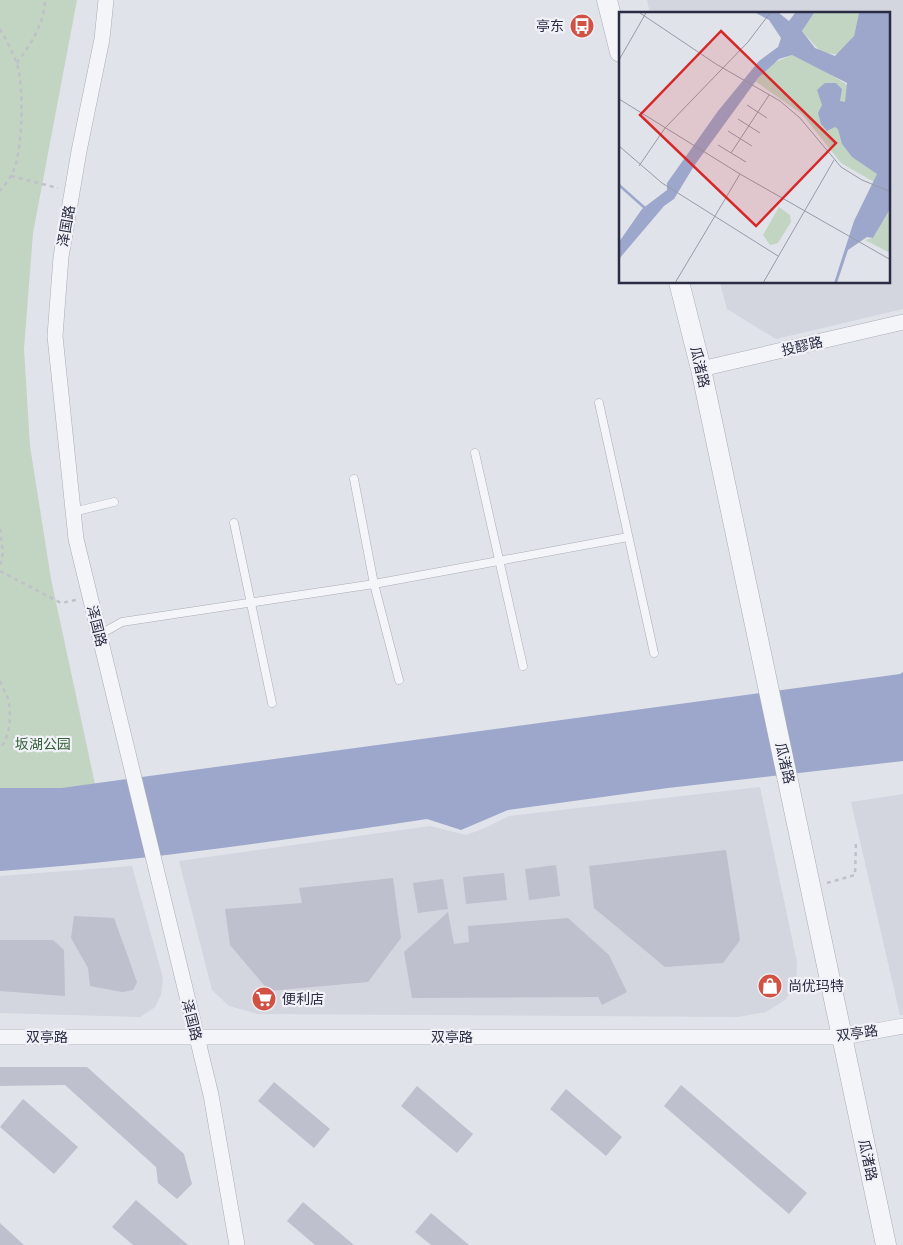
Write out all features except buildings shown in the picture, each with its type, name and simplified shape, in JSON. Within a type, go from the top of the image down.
[{"type":"street","name":"泽国路","points":[[106,0],[102,39],[72,190],[61,257],[55,336],[73,512],[76,539],[211,1095],[237,1245]]},
{"type":"street","points":[[607,0],[619,48]]},
{"type":"street","name":"瓜渚路","points":[[680,284],[701,369],[886,1245]]},
{"type":"street","name":"投醪路","points":[[701,369],[903,322]]},
{"type":"street","name":"双亭路","points":[[0,1037],[843,1037],[903,1026]]},
{"type":"lane","points":[[599,403],[654,653]]},
{"type":"lane","points":[[476,453],[523,666]]},
{"type":"lane","points":[[354,479],[374,584],[399,680]]},
{"type":"lane","points":[[73,512],[114,502]]},
{"type":"lane","points":[[234,523],[272,703]]},
{"type":"lane","points":[[99,635],[122,622],[374,584],[628,537]]},
{"type":"path","points":[[16,63],[32,41],[45,9],[45,0]]},
{"type":"path","points":[[0,29],[16,63],[20,78],[19,150],[11,176],[0,191]]},
{"type":"path","points":[[11,176],[52,187],[72,190]]},
{"type":"path","points":[[0,529],[3,553],[0,566]]},
{"type":"path","points":[[0,571],[62,602],[90,597]]},
{"type":"path","points":[[0,681],[8,698],[9,711],[8,732],[3,746],[0,748]]},
{"type":"path","points":[[812,888],[854,875],[856,842]]},
{"type":"shaded area","points":[[647,0],[903,0],[903,309],[776,339],[727,309],[720,284],[890,284],[890,12],[650,12]]},
{"type":"shaded area","points":[[760,787],[797,962],[796,985],[785,1000],[766,1012],[738,1017],[258,1014],[229,1006],[212,990],[179,861],[430,826],[466,835],[509,816]]},
{"type":"shaded area","points":[[903,794],[903,1015],[900,1015],[851,802]]},
{"type":"shaded area","points":[[132,866],[163,978],[161,995],[155,1007],[140,1017],[0,1013],[0,876]]},
{"type":"green space","name":"坂湖公园","points":[[0,0],[77,0],[33,233],[24,349],[30,446],[51,579],[95,784],[61,788],[0,788]]},
{"type":"water","points":[[903,672],[903,761],[668,788],[508,810],[461,830],[427,819],[161,856],[0,871],[0,788],[61,788],[900,674]]},
{"type":"place","name":"亭东","points":[[582,26]]},
{"type":"place","name":"尚优玛特","points":[[770,986]]},
{"type":"place","name":"便利店","points":[[264,999]]}]
